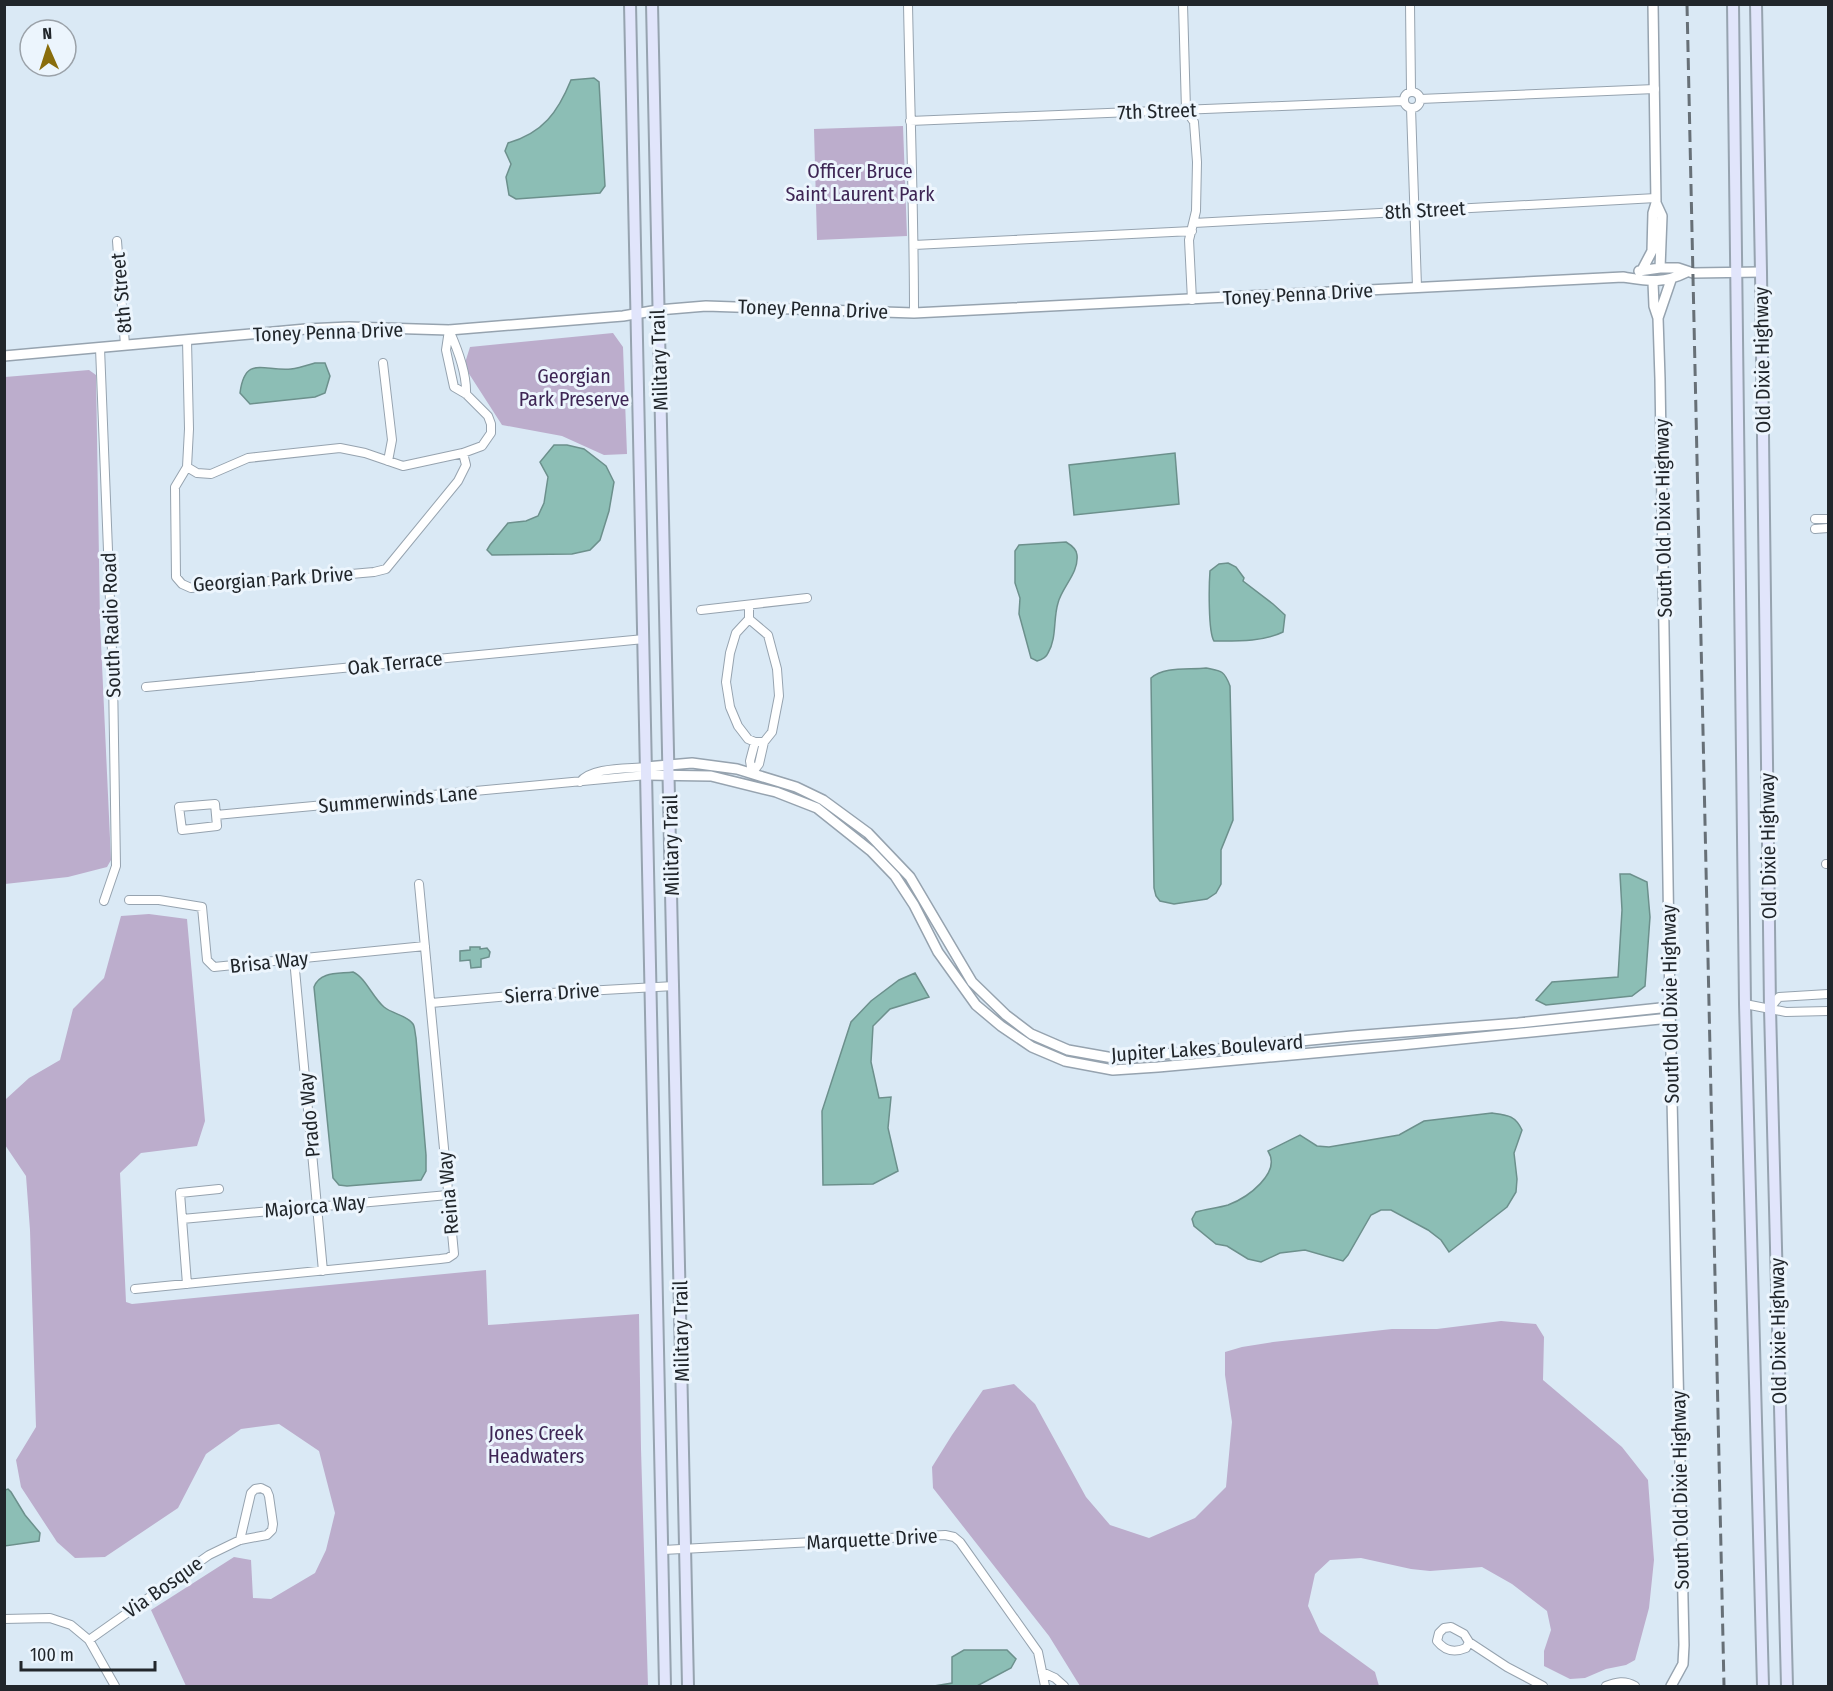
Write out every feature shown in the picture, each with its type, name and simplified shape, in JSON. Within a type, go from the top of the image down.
[{"type":"main road","name":"Military Trail","points":[[630,4],[665,1686]]},
{"type":"main road","name":"Military Trail","points":[[652,4],[688,1686]]},
{"type":"main road","name":"Old Dixie Highway","points":[[1733,4],[1745,1004],[1763,1686]]},
{"type":"main road","name":"Old Dixie Highway","points":[[1756,4],[1770,1008],[1787,1686]]},
{"type":"street","points":[[908,4],[914,313]]},
{"type":"street","points":[[1183,4],[1186,110],[1194,122],[1196,135],[1198,191],[1189,240],[1192,300]]},
{"type":"street","points":[[1410,4],[1411,91]]},
{"type":"street","points":[[1642,270],[1653,251],[1653,213],[1656,201],[1653,4]]},
{"type":"street","points":[[1420,99],[1655,89]]},
{"type":"street","points":[[1411,91],[1418,94],[1420,99],[1417,106],[1411,108],[1407,107],[1403,101],[1404,96],[1411,91]]},
{"type":"street","name":"7th Street","points":[[910,121],[1403,101]]},
{"type":"street","points":[[1411,108],[1417,287]]},
{"type":"street","points":[[1656,201],[1662,216],[1660,268]]},
{"type":"street","name":"8th Street","points":[[914,245],[1414,210],[1656,201]]},
{"type":"street","name":"8th Street","points":[[117,242],[125,345]]},
{"type":"street","name":"Toney Penna Drive","points":[[1623,277],[1642,270],[1660,268],[1678,268],[1687,272],[1761,272]]},
{"type":"street","name":"Toney Penna Drive","points":[[4,356],[327,328],[449,330],[635,315],[658,310],[730,306],[914,313],[1623,277],[1653,282],[1671,280],[1687,272]]},
{"type":"street","name":"South Old Dixie Highway","points":[[1658,318],[1671,280]]},
{"type":"street","name":"South Old Dixie Highway","points":[[1653,282],[1654,306],[1658,318],[1665,613],[1670,1018],[1684,1645],[1683,1664],[1671,1686]]},
{"type":"street","points":[[449,330],[467,380],[466,394]]},
{"type":"street","points":[[187,467],[197,473],[211,474],[248,458],[340,448],[365,453],[403,466],[463,453],[482,446],[491,433],[488,416],[466,394],[454,387],[446,350],[449,330]]},
{"type":"street","name":"Georgian Park Drive","points":[[186,340],[189,429],[187,467],[175,487],[177,578],[182,584],[191,588],[374,572],[386,569],[458,481],[466,465],[463,453]]},
{"type":"street","name":"South Radio Road","points":[[100,348],[113,677],[116,866],[104,901]]},
{"type":"street","points":[[383,363],[392,440],[388,462]]},
{"type":"street","points":[[1815,519],[1828,519]]},
{"type":"street","points":[[1815,530],[1828,528]]},
{"type":"street","points":[[701,610],[807,598]]},
{"type":"street","points":[[749,605],[749,619],[736,633],[726,682],[730,707],[738,726],[748,739],[764,742]]},
{"type":"street","points":[[749,619],[768,635],[777,669],[779,696],[772,732],[764,742],[759,764],[752,772]]},
{"type":"street","name":"Oak Terrace","points":[[146,687],[644,639]]},
{"type":"street","points":[[752,772],[750,761],[755,742]]},
{"type":"street","name":"Jupiter Lakes Boulevard","points":[[668,770],[692,763],[752,772],[796,787],[823,800],[868,833],[910,877],[972,982],[1006,1015],[1031,1034],[1068,1050],[1113,1058],[1144,1056],[1518,1023],[1670,1007]]},
{"type":"street","name":"Jupiter Lakes Boulevard","points":[[646,771],[668,770],[711,776],[776,792],[817,808],[871,851],[895,876],[914,905],[938,952],[976,1005],[1001,1026],[1032,1047],[1065,1061],[1113,1070],[1158,1067],[1670,1018]]},
{"type":"street","name":"Summerwinds Lane","points":[[216,815],[580,782],[646,771]]},
{"type":"street","points":[[215,804],[216,815],[217,826],[182,830],[180,807],[215,804]]},
{"type":"street","name":"Reina Way","points":[[135,1289],[448,1258],[454,1254],[419,884]]},
{"type":"street","name":"Brisa Way","points":[[129,900],[159,900],[202,907],[207,960],[214,967],[425,946]]},
{"type":"street","name":"Prado Way","points":[[294,959],[323,1271]]},
{"type":"street","name":"Sierra Drive","points":[[431,1003],[533,994],[674,986]]},
{"type":"street","points":[[1770,1008],[1779,998],[1828,994]]},
{"type":"street","points":[[1745,1004],[1786,1012],[1828,1011]]},
{"type":"street","points":[[187,1284],[180,1192],[219,1189]]},
{"type":"street","name":"Majorca Way","points":[[182,1219],[448,1195]]},
{"type":"street","name":"Via Bosque","points":[[89,1640],[209,1555],[240,1540],[267,1535],[272,1530],[273,1524],[269,1496],[267,1491],[261,1488],[251,1493],[240,1540]]},
{"type":"street","name":"Marquette Drive","points":[[663,1550],[945,1534],[954,1537],[960,1542],[1038,1652],[1045,1686]]},
{"type":"street","points":[[4,1619],[50,1618],[71,1625],[89,1640],[115,1686]]},
{"type":"street","points":[[1469,1642],[1507,1667],[1543,1686]]},
{"type":"street","points":[[1042,1672],[1055,1678],[1064,1686]]},
{"type":"street","points":[[1606,1686],[1624,1682],[1635,1686]]},
{"type":"green space","name":"Officer Bruce Saint Laurent Park","points":[[903,126],[907,236],[817,240],[814,129]]},
{"type":"green space","name":"Georgian Park Preserve","points":[[613,333],[623,347],[627,454],[604,455],[562,436],[502,425],[464,366],[470,347]]},
{"type":"green space","points":[[89,370],[96,375],[100,621],[111,860],[107,867],[68,877],[5,884],[5,377]]},
{"type":"green space","name":"Jones Creek Headwaters","points":[[149,914],[187,919],[205,1121],[197,1146],[141,1153],[120,1173],[126,1302],[132,1304],[486,1270],[488,1325],[639,1314],[648,1686],[186,1686],[151,1610],[234,1557],[251,1560],[253,1598],[271,1599],[315,1573],[326,1550],[335,1513],[319,1451],[279,1424],[241,1429],[206,1454],[178,1508],[105,1557],[75,1558],[57,1542],[21,1487],[16,1460],[36,1427],[30,1230],[26,1176],[5,1145],[6,1099],[29,1078],[60,1060],[73,1009],[104,978],[121,916]]},
{"type":"green space","points":[[1501,1321],[1536,1324],[1544,1337],[1543,1380],[1622,1447],[1648,1480],[1654,1560],[1649,1608],[1635,1660],[1585,1678],[1570,1679],[1544,1666],[1544,1651],[1551,1630],[1547,1611],[1512,1584],[1482,1567],[1430,1571],[1361,1558],[1330,1560],[1315,1574],[1308,1606],[1320,1632],[1375,1672],[1379,1686],[1080,1686],[1049,1636],[933,1488],[932,1467],[983,1390],[1014,1384],[1035,1404],[1086,1497],[1110,1525],[1149,1538],[1195,1518],[1226,1487],[1232,1422],[1225,1375],[1225,1352],[1273,1342],[1392,1329],[1437,1329]]},
{"type":"shaded area","points":[[594,78],[599,82],[605,186],[600,193],[516,199],[509,195],[506,177],[511,164],[505,151],[508,143],[531,133],[548,120],[561,102],[571,80]]},
{"type":"shaded area","points":[[325,363],[330,376],[325,393],[315,397],[250,404],[240,393],[246,373],[251,369],[291,369]]},
{"type":"shaded area","points":[[554,445],[584,449],[606,466],[614,482],[609,511],[600,540],[590,550],[572,554],[492,555],[487,550],[508,523],[526,521],[538,516],[544,503],[548,477],[540,462]]},
{"type":"shaded area","points":[[1175,453],[1179,504],[1074,515],[1069,465]]},
{"type":"shaded area","points":[[1066,542],[1077,553],[1077,562],[1058,603],[1051,647],[1046,656],[1037,661],[1031,658],[1019,614],[1020,598],[1015,583],[1015,551],[1019,545]]},
{"type":"shaded area","points":[[1228,563],[1236,567],[1244,578],[1243,581],[1285,615],[1283,632],[1258,639],[1214,641],[1210,618],[1210,571],[1219,564]]},
{"type":"shaded area","points":[[1206,668],[1221,672],[1230,686],[1233,820],[1221,850],[1221,884],[1216,893],[1207,899],[1174,904],[1160,901],[1154,888],[1151,678],[1170,670]]},
{"type":"shaded area","points":[[1620,874],[1630,874],[1647,882],[1650,917],[1645,986],[1632,996],[1546,1005],[1536,1000],[1552,982],[1618,977],[1622,910]]},
{"type":"shaded area","points":[[470,947],[487,948],[490,952],[489,957],[481,959],[481,967],[471,968],[470,960],[460,961],[460,951],[470,950]]},
{"type":"shaded area","points":[[353,972],[361,978],[384,1007],[414,1025],[426,1155],[426,1171],[421,1180],[347,1186],[339,1185],[333,1178],[314,987],[325,976]]},
{"type":"shaded area","points":[[915,973],[929,997],[890,1009],[873,1026],[871,1062],[879,1098],[891,1097],[888,1128],[898,1171],[873,1184],[823,1185],[822,1111],[851,1022],[871,1001],[899,980]]},
{"type":"shaded area","points":[[1492,1113],[1510,1117],[1522,1130],[1514,1153],[1516,1192],[1507,1207],[1449,1252],[1441,1240],[1428,1230],[1391,1210],[1381,1210],[1371,1215],[1343,1261],[1305,1250],[1280,1253],[1261,1262],[1248,1259],[1227,1246],[1216,1244],[1194,1226],[1192,1219],[1196,1212],[1228,1205],[1253,1191],[1267,1176],[1270,1168],[1271,1159],[1268,1151],[1300,1135],[1317,1146],[1329,1147],[1399,1135],[1424,1121]]},
{"type":"shaded area","points":[[8,1489],[40,1533],[39,1541],[5,1546],[5,1490]]},
{"type":"shaded area","points":[[964,1650],[1007,1650],[1016,1659],[1011,1668],[977,1686],[934,1686],[952,1683],[952,1657]]},
{"type":"railway","points":[[1687,4],[1724,1686]]}]
